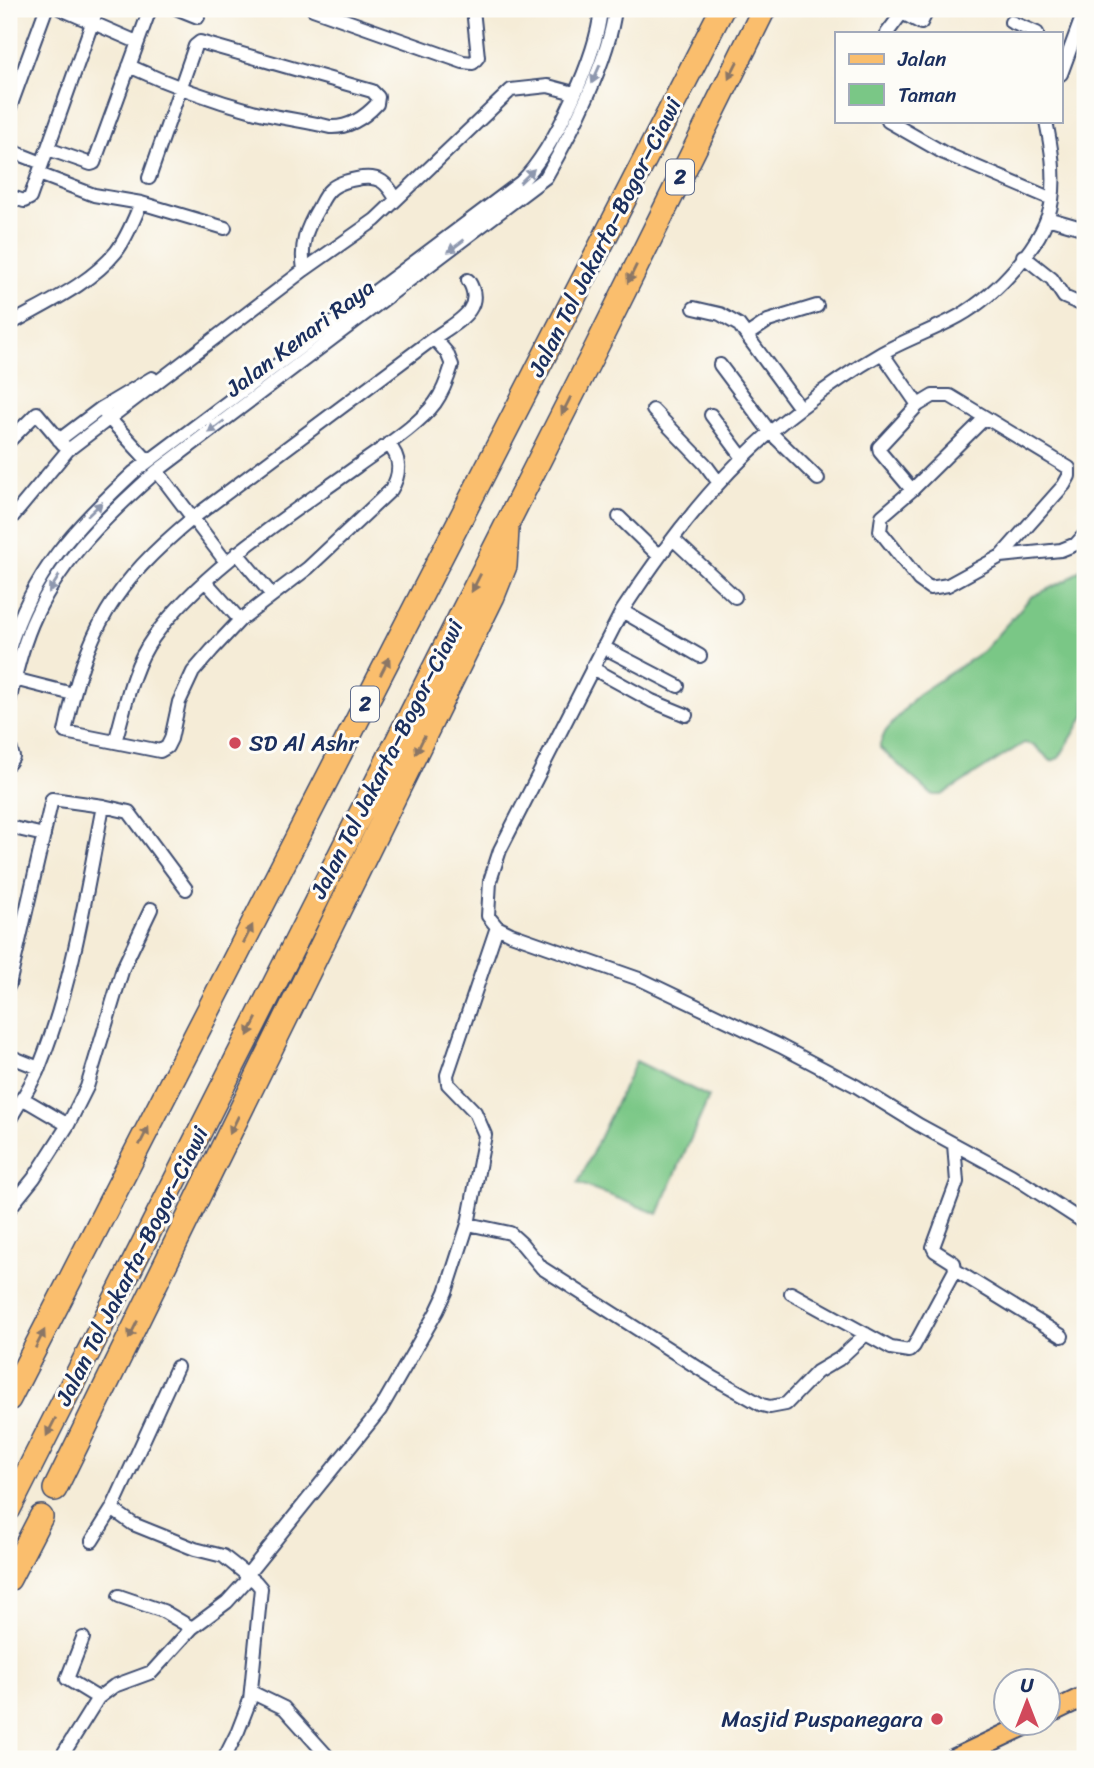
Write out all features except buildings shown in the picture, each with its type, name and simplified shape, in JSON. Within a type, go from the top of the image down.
[{"type":"highway","name":"Jalan Tol Jakarta–Bogor–Ciawi","points":[[9,1399],[722,9]]},
{"type":"highway","name":"Jalan Tol Jakarta–Bogor–Ciawi","points":[[9,1509],[764,9]]},
{"type":"highway","points":[[55,1489],[493,596],[505,566],[506,522]]},
{"type":"highway","points":[[9,1579],[41,1517]]},
{"type":"main road","points":[[1062,1707],[1085,1696]]},
{"type":"main road","points":[[954,1759],[982,1754],[1011,1736]]},
{"type":"street","points":[[9,110],[46,9]]},
{"type":"street","points":[[61,9],[138,42]]},
{"type":"street","points":[[9,196],[29,200],[97,9]]},
{"type":"street","points":[[48,149],[94,163],[150,9]]},
{"type":"street","points":[[178,9],[198,17]]},
{"type":"street","points":[[313,9],[463,62],[473,63],[478,57],[473,9]]},
{"type":"street","name":"Jalan Kenari Raya","points":[[573,110],[574,93],[595,40],[601,9]]},
{"type":"street","name":"Jalan Kenari Raya","points":[[9,649],[25,605],[60,548],[89,515],[508,199],[535,168],[573,110],[608,42],[615,9]]},
{"type":"street","points":[[888,32],[902,13],[921,23],[928,9]]},
{"type":"street","points":[[1062,68],[1066,46],[1080,10]]},
{"type":"street","points":[[1011,22],[1035,32]]},
{"type":"street","points":[[129,66],[179,89],[258,113],[330,127],[341,128],[370,112],[378,102],[377,95],[372,91],[202,42],[195,46],[179,89],[149,178]]},
{"type":"street","points":[[9,521],[68,450],[111,420],[169,372],[304,270],[375,220],[511,90],[548,86],[574,93]]},
{"type":"street","points":[[890,122],[944,153],[1052,199]]},
{"type":"street","points":[[1046,122],[1053,162],[1052,199],[1047,218],[1005,281],[976,305],[942,325],[882,353],[800,408],[770,432],[719,483],[659,556],[622,611],[494,862],[488,916],[497,927],[642,980],[694,1004],[856,1086],[1011,1175],[1085,1223]]},
{"type":"street","points":[[9,150],[93,195],[141,203],[225,228]]},
{"type":"street","points":[[304,270],[301,251],[305,233],[333,187],[358,179],[380,179],[387,183],[396,199]]},
{"type":"street","points":[[12,323],[72,288],[99,268],[116,251],[141,203]]},
{"type":"street","points":[[1047,218],[1085,229]]},
{"type":"street","points":[[1023,256],[1052,279],[1064,297],[1085,306]]},
{"type":"street","points":[[388,444],[396,452],[398,463],[398,474],[391,490],[307,568],[240,621],[193,672],[179,702],[167,747],[160,751],[65,732],[87,652],[106,609],[129,578],[157,548],[193,518],[462,317],[471,308],[475,294],[468,280]]},
{"type":"street","points":[[747,335],[768,321],[817,306]]},
{"type":"street","points":[[694,308],[720,314],[738,325],[800,408]]},
{"type":"street","points":[[115,742],[138,665],[151,640],[167,619],[237,553],[388,444],[433,406],[441,393],[452,361],[434,338]]},
{"type":"street","points":[[882,353],[918,405]]},
{"type":"street","points":[[720,365],[770,432],[818,479]]},
{"type":"street","points":[[59,440],[144,382],[169,372]]},
{"type":"street","points":[[912,490],[880,452],[879,447],[918,405],[933,396],[950,396],[973,408],[985,418],[1069,468],[1069,476],[1064,485],[1001,556],[948,585],[930,588],[923,584],[880,531],[882,516],[912,490],[985,418]]},
{"type":"street","points":[[100,410],[152,466],[226,562]]},
{"type":"street","points":[[653,410],[705,464],[719,483]]},
{"type":"street","points":[[9,442],[37,413],[68,450]]},
{"type":"street","points":[[711,415],[743,458]]},
{"type":"street","name":"Jalan Kenari Raya","points":[[9,702],[36,614],[58,577],[98,526],[152,466]]},
{"type":"street","points":[[619,517],[659,556]]},
{"type":"street","points":[[1001,556],[1060,550],[1076,544],[1085,534]]},
{"type":"street","points":[[673,539],[735,597]]},
{"type":"street","points":[[237,553],[272,596]]},
{"type":"street","points":[[206,582],[240,621]]},
{"type":"street","points":[[622,611],[700,656]]},
{"type":"street","points":[[603,647],[678,686]]},
{"type":"street","points":[[592,667],[652,701],[686,715]]},
{"type":"street","points":[[14,679],[74,694]]},
{"type":"street","points":[[9,744],[13,757],[9,764]]},
{"type":"street","points":[[9,985],[52,799],[103,806],[133,816],[186,889]]},
{"type":"street","points":[[9,1121],[39,1068],[60,1006],[103,806]]},
{"type":"street","points":[[9,827],[44,835]]},
{"type":"street","points":[[9,1209],[34,1178],[68,1125],[87,1087],[123,968],[151,909]]},
{"type":"street","points":[[60,1759],[98,1698],[114,1686],[152,1672],[192,1628],[227,1602],[245,1582],[247,1575],[390,1395],[438,1311],[468,1224],[485,1135],[475,1112],[448,1084],[447,1075],[497,927]]},
{"type":"street","points":[[9,1056],[39,1068]]},
{"type":"street","points":[[22,1098],[68,1125]]},
{"type":"street","points":[[954,1144],[957,1182],[933,1247],[935,1251],[954,1263],[956,1270],[1062,1336]]},
{"type":"street","points":[[468,1224],[510,1233],[542,1268],[714,1378],[762,1405],[775,1407],[786,1404],[817,1372],[839,1359],[866,1334]]},
{"type":"street","points":[[791,1293],[891,1348],[909,1351],[956,1270]]},
{"type":"street","points":[[92,1541],[112,1509],[177,1367]]},
{"type":"street","points":[[112,1509],[133,1524],[195,1549],[223,1556],[259,1584],[261,1594],[250,1700],[223,1759]]},
{"type":"street","points":[[119,1596],[163,1611],[192,1628]]},
{"type":"street","points":[[83,1638],[67,1679],[98,1698]]},
{"type":"street","points":[[251,1692],[284,1708],[330,1759]]},
{"type":"green space","points":[[1085,566],[1085,715],[1059,758],[1051,761],[1034,745],[1024,743],[942,795],[932,795],[880,748],[885,732],[917,695],[983,651],[1031,597],[1067,580]]},
{"type":"green space","points":[[636,1061],[709,1097],[658,1214],[578,1183]]},
{"type":"place","name":"SD Al Ashr","points":[[235,743]]},
{"type":"place","name":"Masjid Puspanegara","points":[[937,1719]]}]
